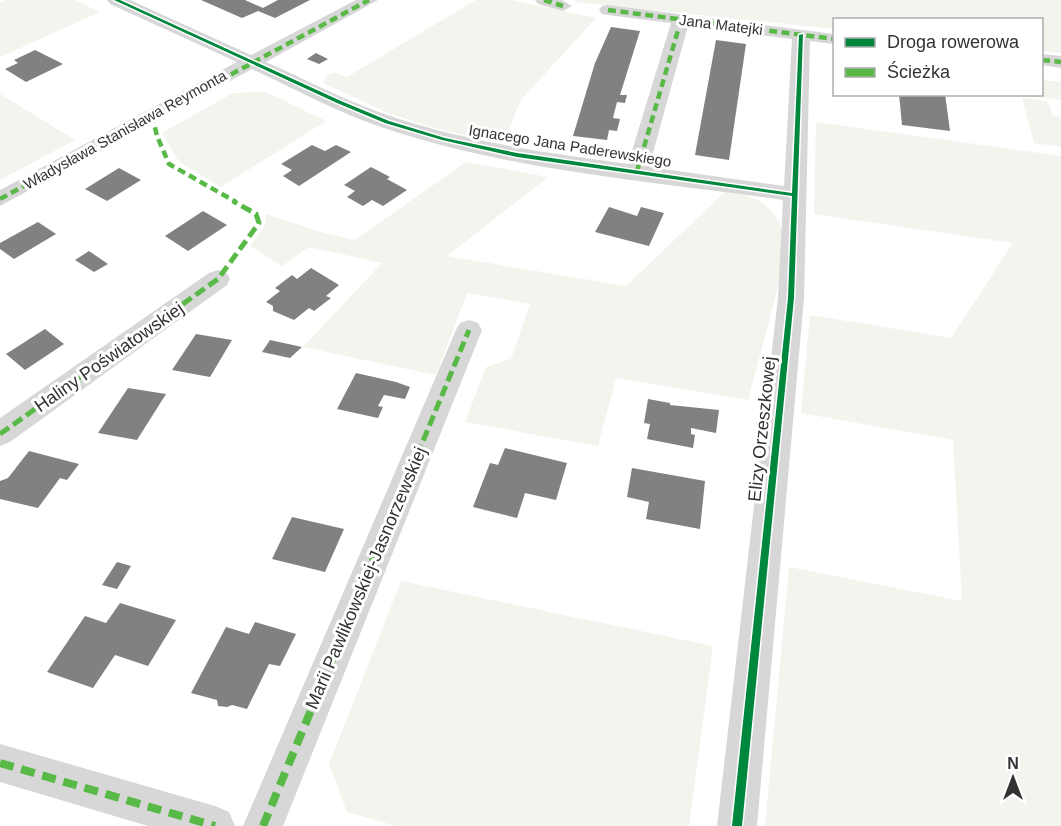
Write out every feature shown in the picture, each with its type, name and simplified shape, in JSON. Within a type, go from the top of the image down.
[{"type":"street","name":"Ignacego Jana Paderewskiego","points":[[116,0],[387,122],[444,139],[517,155],[795,195]]},
{"type":"street","name":"Władysława Stanisława Reymonta","points":[[0,199],[369,0]]},
{"type":"street","points":[[544,0],[563,6]]},
{"type":"street","name":"Jana Matejki","points":[[608,10],[833,39]]},
{"type":"street","points":[[637,171],[681,20]]},
{"type":"street","name":"Elizy Orzeszkowej","points":[[737,826],[791,298],[801,35]]},
{"type":"street","points":[[1043,60],[1061,62]]},
{"type":"street","name":"Haliny Poświatowskiej","points":[[0,434],[218,279]]},
{"type":"street","name":"Marii Pawlikowskiej-Jasnorzewskiej","points":[[262,826],[469,330]]},
{"type":"street","points":[[0,763],[215,826]]},
{"type":"shaded area","points":[[6,0],[74,0],[100,12],[0,57],[0,2]]},
{"type":"shaded area","points":[[476,0],[512,0],[596,18],[520,101],[508,132],[494,142],[434,128],[388,113],[323,83],[327,75],[336,73],[347,77]]},
{"type":"shaded area","points":[[576,0],[1061,0],[1061,53],[1043,51],[1043,18],[833,18],[833,29],[574,2]]},
{"type":"shaded area","points":[[1043,80],[1061,82],[1061,100],[1030,96],[1043,96]]},
{"type":"shaded area","points":[[266,92],[326,121],[221,187],[179,162],[162,133],[233,93]]},
{"type":"shaded area","points":[[0,94],[75,140],[0,180]]},
{"type":"shaded area","points":[[1022,98],[1048,101],[1052,115],[1061,117],[1061,147],[1034,143]]},
{"type":"shaded area","points":[[816,122],[1061,156],[1061,826],[765,826],[789,567],[962,601],[953,440],[801,413],[810,315],[951,338],[1013,243],[814,214]]},
{"type":"shaded area","points":[[466,162],[548,177],[447,256],[626,286],[725,192],[750,197],[768,208],[780,225],[788,250],[748,400],[616,378],[598,446],[465,422],[486,367],[511,359],[530,304],[467,293],[436,375],[303,347],[382,263],[309,247],[282,266],[250,246],[265,225],[266,214],[324,233],[355,240]]},
{"type":"shaded area","points":[[401,581],[713,646],[689,826],[396,826],[347,812],[329,764]]},
{"type":"building","points":[[201,0],[245,0],[263,8],[278,0],[310,0],[275,18],[258,11],[242,18]]},
{"type":"building","points":[[611,27],[640,31],[620,95],[627,95],[625,103],[617,102],[613,118],[620,119],[617,131],[609,130],[607,140],[573,136],[595,63]]},
{"type":"building","points":[[716,40],[746,44],[729,160],[695,155]]},
{"type":"building","points":[[35,50],[63,64],[26,82],[5,69],[18,63],[14,60]]},
{"type":"building","points":[[316,53],[328,59],[319,64],[307,59]]},
{"type":"building","points":[[899,96],[945,96],[950,131],[902,125]]},
{"type":"building","points":[[312,145],[325,151],[336,145],[351,152],[299,186],[283,176],[292,170],[281,164]]},
{"type":"building","points":[[371,167],[390,177],[387,179],[407,190],[383,206],[372,200],[363,206],[347,197],[355,191],[344,185]]},
{"type":"building","points":[[119,168],[141,180],[107,201],[85,189]]},
{"type":"building","points":[[609,207],[637,216],[641,207],[664,213],[649,246],[595,232]]},
{"type":"building","points":[[203,211],[227,225],[188,251],[165,236]]},
{"type":"building","points":[[38,222],[56,234],[14,259],[0,249],[0,243]]},
{"type":"building","points":[[89,251],[108,264],[94,272],[75,260]]},
{"type":"building","points":[[311,268],[339,285],[326,296],[331,298],[314,311],[309,308],[294,320],[273,311],[273,306],[266,302],[280,291],[275,288],[292,275],[297,279]]},
{"type":"building","points":[[45,329],[64,344],[25,370],[6,354]]},
{"type":"building","points":[[196,334],[232,340],[210,377],[172,370]]},
{"type":"building","points":[[270,340],[302,347],[290,358],[262,352]]},
{"type":"building","points":[[356,373],[410,387],[405,399],[384,395],[378,406],[383,407],[378,418],[337,409]]},
{"type":"building","points":[[128,388],[166,394],[137,440],[98,433]]},
{"type":"building","points":[[648,399],[670,403],[670,405],[719,410],[716,433],[691,428],[691,434],[695,435],[693,448],[647,439],[650,424],[644,423]]},
{"type":"building","points":[[505,448],[567,463],[556,500],[525,493],[517,518],[473,507],[490,463],[498,465]]},
{"type":"building","points":[[29,451],[79,464],[67,480],[60,478],[38,508],[0,499],[0,481],[8,478]]},
{"type":"building","points":[[632,468],[705,481],[700,529],[646,519],[649,502],[627,497]]},
{"type":"building","points":[[292,517],[344,529],[325,572],[272,559]]},
{"type":"building","points":[[117,562],[131,566],[117,589],[102,585]]},
{"type":"building","points":[[120,603],[176,620],[148,666],[115,655],[93,688],[47,672],[85,616],[106,623]]},
{"type":"building","points":[[255,622],[296,634],[280,666],[269,664],[247,709],[232,705],[218,706],[217,700],[191,693],[226,627],[249,634]]},
{"type":"marked path","points":[[0,199],[369,0]]},
{"type":"marked path","points":[[544,0],[563,6]]},
{"type":"marked path","points":[[608,10],[833,39]]},
{"type":"marked path","points":[[637,171],[681,20]]},
{"type":"marked path","points":[[1043,60],[1061,62]]},
{"type":"marked path","points":[[0,434],[218,279],[259,223],[256,214],[169,164],[157,136],[152,115]]},
{"type":"marked path","points":[[263,826],[469,330]]},
{"type":"marked path","points":[[0,763],[215,826]]},
{"type":"cycle path","points":[[116,0],[339,102],[387,122],[444,139],[517,155],[795,195]]},
{"type":"cycle path","points":[[737,826],[791,298],[801,35]]}]
